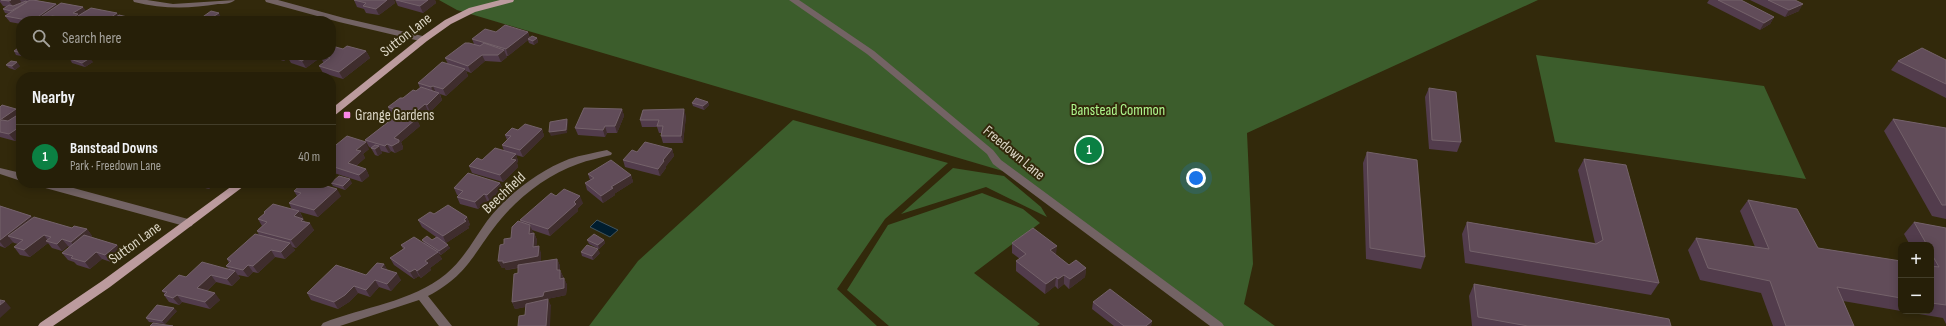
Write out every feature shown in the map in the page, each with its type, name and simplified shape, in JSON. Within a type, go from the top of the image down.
[{"type":"main road","name":"Sutton Lane","points":[[336,110],[424,39],[459,16],[488,5],[510,0]]},
{"type":"main road","name":"Sutton Lane","points":[[44,326],[236,188]]},
{"type":"street","points":[[137,0],[164,7],[231,0]]},
{"type":"street","points":[[269,0],[327,16]]},
{"type":"street","name":"Freedown Lane","points":[[793,0],[816,13],[878,58],[990,152],[997,162],[1218,326]]},
{"type":"street","points":[[336,18],[424,39]]},
{"type":"street","name":"Beechfield","points":[[327,326],[346,318],[421,295],[449,277],[460,267],[498,215],[528,189],[549,174],[571,162],[607,153]]},
{"type":"street","points":[[0,171],[16,176]]},
{"type":"street","points":[[60,188],[188,223]]},
{"type":"street","points":[[421,295],[446,326]]},
{"type":"green space","name":"Banstead Common","points":[[439,0],[1538,0],[1247,133],[1253,264],[1244,304],[1275,326],[1213,326],[1013,174],[457,10]]},
{"type":"green space","points":[[1536,55],[1764,86],[1806,179],[1555,142]]},
{"type":"green space","points":[[793,120],[948,163],[885,219],[837,289],[877,326],[589,326],[638,261]]},
{"type":"green space","points":[[953,168],[1004,176],[1041,207],[1047,217],[986,187],[901,214]]},
{"type":"green space","points":[[982,193],[1023,209],[1040,223],[974,273],[1040,324],[1037,326],[889,326],[847,290],[888,225]]},
{"type":"water","points":[[597,220],[618,230],[610,237],[590,227]]},
{"type":"building","points":[[30,0],[56,4],[39,16],[16,16],[16,18],[5,16]]},
{"type":"building","points":[[354,0],[387,0],[376,9],[363,6],[366,3]]},
{"type":"building","points":[[396,0],[428,0],[420,6]]},
{"type":"building","points":[[1718,0],[1741,0],[1774,17],[1764,23]]},
{"type":"building","points":[[1768,0],[1795,0],[1803,4],[1789,10]]},
{"type":"building","points":[[26,1],[27,2],[11,11],[3,9],[9,5],[13,6]]},
{"type":"building","points":[[61,3],[83,7],[73,13],[78,14],[75,16],[42,16]]},
{"type":"building","points":[[91,8],[117,13],[113,16],[78,16]]},
{"type":"building","points":[[211,11],[219,13],[214,16],[204,16]]},
{"type":"building","points":[[505,25],[528,32],[506,49],[472,39],[485,29],[496,32]]},
{"type":"building","points":[[532,36],[537,38],[533,41],[528,39]]},
{"type":"building","points":[[465,43],[480,46],[484,43],[504,50],[498,55],[482,55],[468,66],[445,58]]},
{"type":"building","points":[[347,46],[366,51],[339,72],[319,66],[327,60],[336,60],[336,47],[343,49]]},
{"type":"building","points":[[1922,48],[1946,60],[1946,84],[1898,61]]},
{"type":"building","points":[[73,60],[87,60],[82,63]]},
{"type":"building","points":[[11,61],[17,62],[12,66],[6,65]]},
{"type":"building","points":[[442,62],[465,69],[443,89],[418,83]]},
{"type":"building","points":[[421,87],[439,93],[427,105],[425,104],[412,115],[388,107],[413,90],[416,91]]},
{"type":"building","points":[[1429,88],[1456,92],[1461,142],[1432,140]]},
{"type":"building","points":[[696,98],[708,102],[703,106],[692,103]]},
{"type":"building","points":[[2,105],[16,109],[0,120],[0,107]]},
{"type":"building","points":[[584,108],[622,109],[615,126],[605,126],[603,130],[575,128]]},
{"type":"building","points":[[684,109],[681,136],[661,136],[663,126],[657,126],[659,120],[640,120],[643,110]]},
{"type":"building","points":[[396,113],[416,119],[394,138],[399,140],[399,142],[392,146],[387,144],[385,146],[365,140],[392,119],[389,119]]},
{"type":"building","points":[[16,116],[16,129],[9,134],[0,132],[0,121],[8,121]]},
{"type":"building","points":[[567,119],[566,130],[549,132],[550,122]]},
{"type":"building","points":[[1893,119],[1946,128],[1946,205],[1942,205]]},
{"type":"building","points":[[525,124],[542,129],[520,150],[502,145],[511,136],[505,135],[512,128],[518,130]]},
{"type":"building","points":[[347,136],[366,142],[356,150],[361,151],[348,163],[366,169],[359,175],[336,168],[336,145]]},
{"type":"building","points":[[645,142],[672,149],[658,169],[623,160],[632,150],[637,152]]},
{"type":"building","points":[[375,145],[379,146],[375,149],[371,148]]},
{"type":"building","points":[[495,148],[516,154],[511,159],[516,160],[500,175],[469,166],[477,158],[482,160]]},
{"type":"building","points":[[1367,152],[1417,160],[1425,257],[1370,248]]},
{"type":"building","points":[[1584,159],[1626,165],[1659,283],[1470,251],[1467,222],[1596,244],[1603,240]]},
{"type":"building","points":[[611,160],[631,175],[611,187],[613,188],[601,196],[585,183],[594,178],[588,174]]},
{"type":"building","points":[[468,173],[500,183],[487,195],[484,194],[475,202],[457,197],[463,191],[454,188]]},
{"type":"building","points":[[339,176],[350,179],[343,186],[336,184],[336,179]]},
{"type":"building","points":[[297,188],[337,189],[314,210],[289,203],[301,193],[294,191]]},
{"type":"building","points":[[564,189],[580,196],[574,202],[576,204],[548,229],[520,220],[551,193],[556,196]]},
{"type":"building","points":[[1748,200],[1797,209],[1818,248],[1898,261],[1898,297],[1837,287],[1854,326],[1786,326],[1770,281],[1708,268],[1696,238],[1769,249]]},
{"type":"building","points":[[273,204],[299,211],[294,216],[303,219],[301,221],[310,223],[291,240],[257,231],[267,222],[258,219]]},
{"type":"building","points":[[448,205],[467,217],[464,220],[466,221],[443,236],[418,220],[430,212],[434,214]]},
{"type":"building","points":[[0,206],[31,216],[0,240]]},
{"type":"building","points":[[34,217],[72,228],[74,226],[87,229],[71,242],[62,239],[57,244],[46,241],[51,237],[44,235],[24,250],[14,247],[23,240],[8,236]]},
{"type":"building","points":[[518,221],[530,225],[529,234],[534,233],[533,247],[539,246],[538,256],[503,263],[503,261],[498,261],[500,245],[504,244],[504,239],[511,238],[512,227]]},
{"type":"building","points":[[1914,222],[1946,228],[1946,305],[1934,303],[1934,266],[1939,267],[1934,258],[1934,242],[1925,242]]},
{"type":"building","points":[[1033,228],[1057,246],[1050,250],[1069,265],[1076,260],[1086,268],[1070,279],[1064,275],[1058,279],[1056,277],[1046,284],[1016,261],[1026,254],[1012,243]]},
{"type":"building","points":[[255,234],[290,243],[281,252],[271,250],[253,266],[248,265],[243,270],[226,266],[231,261],[227,259]]},
{"type":"building","points":[[594,234],[604,240],[598,245],[587,240]]},
{"type":"building","points":[[84,235],[117,245],[105,255],[96,252],[85,262],[71,258],[73,256],[62,253]]},
{"type":"building","points":[[427,236],[432,240],[437,237],[448,245],[439,251],[422,240]]},
{"type":"building","points":[[414,237],[438,252],[425,261],[428,263],[417,271],[415,269],[410,272],[390,258],[405,248],[401,245]]},
{"type":"building","points":[[587,245],[598,249],[592,256],[581,252]]},
{"type":"building","points":[[557,259],[557,270],[560,270],[560,279],[564,278],[564,288],[544,292],[543,296],[512,302],[514,274],[518,273],[518,265]]},
{"type":"building","points":[[202,262],[235,271],[227,279],[211,275],[197,288],[215,293],[205,302],[177,295],[173,298],[164,295],[167,292],[162,291],[179,275],[186,277]]},
{"type":"building","points":[[377,263],[384,264],[381,268],[397,273],[387,284],[375,280],[366,290],[354,286],[345,295],[334,302],[307,293],[336,265],[366,275]]},
{"type":"building","points":[[1474,284],[1669,319],[1671,326],[1528,326],[1478,317]]},
{"type":"building","points":[[1110,289],[1152,321],[1146,326],[1124,326],[1093,302]]},
{"type":"building","points":[[548,299],[546,326],[518,326],[519,316],[525,315],[526,304]]},
{"type":"building","points":[[0,300],[5,301],[0,305]]},
{"type":"building","points":[[157,305],[174,308],[162,321],[146,318]]},
{"type":"building","points":[[153,323],[173,326],[150,326]]},
{"type":"place","name":"Grange Gardens","points":[[347,115]]},
{"type":"place","name":"Banstead Downs","points":[[1089,150]]}]
